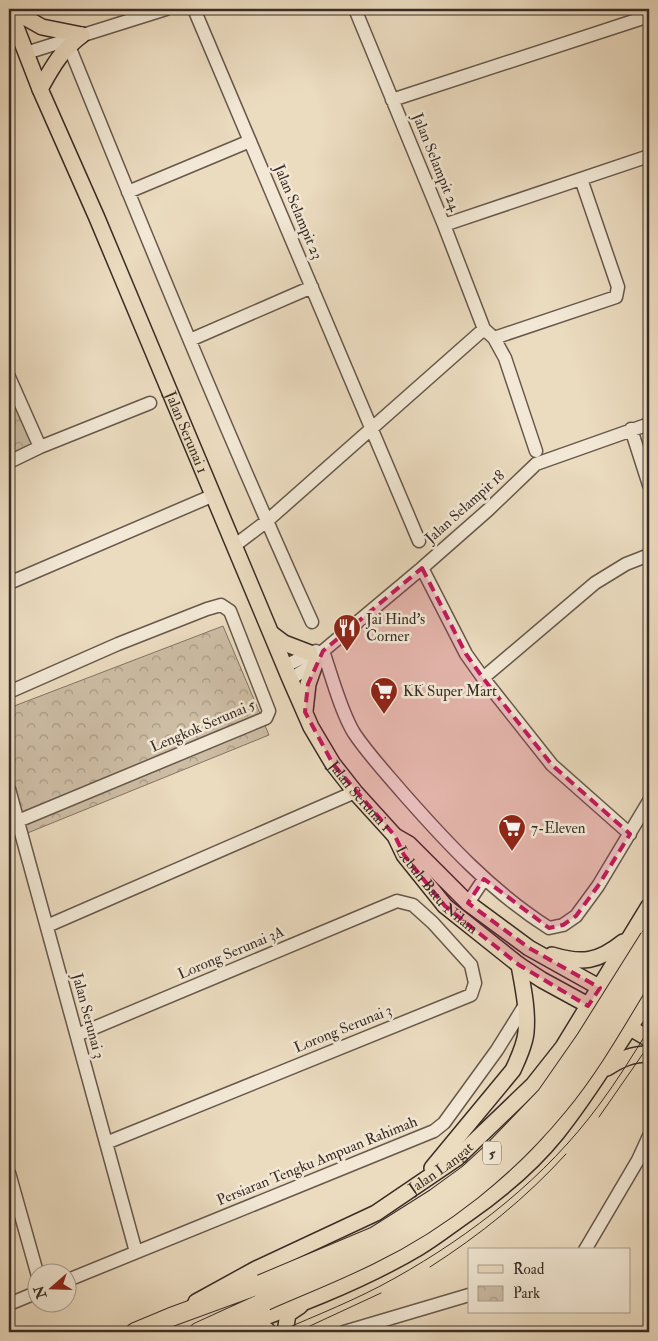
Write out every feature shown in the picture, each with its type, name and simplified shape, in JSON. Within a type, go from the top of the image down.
[{"type":"highway","name":"Jalan Langat","points":[[198,1332],[264,1293],[375,1236],[434,1198],[474,1169],[494,1151],[546,1096],[585,1040],[649,938]]},
{"type":"highway","name":"Jalan Langat","points":[[135,1332],[171,1317],[264,1293],[370,1255],[402,1238],[471,1193],[512,1157],[558,1106],[595,1054],[649,968]]},
{"type":"main road","points":[[9,9],[42,27],[82,35]]},
{"type":"main road","name":"Jalan Serunai 1","points":[[9,9],[40,89],[97,218],[305,712],[322,747],[355,792],[395,836]]},
{"type":"main road","points":[[40,89],[58,58],[82,35]]},
{"type":"main road","points":[[272,634],[284,643],[316,656],[308,684],[305,712]]},
{"type":"main road","name":"Lebuh Batu Nilam","points":[[395,836],[409,844],[468,902],[529,948],[600,988],[647,1008]]},
{"type":"main road","name":"Lebuh Batu Nilam","points":[[395,836],[404,855],[445,906],[519,965],[542,980],[649,1039]]},
{"type":"main road","name":"Jalan Langat","points":[[171,1317],[256,1269],[376,1213],[456,1158],[533,1085],[563,1047],[649,906]]},
{"type":"main road","points":[[649,913],[645,930],[649,943]]},
{"type":"main road","points":[[529,948],[565,959],[579,961],[594,960],[608,954],[632,934]]},
{"type":"main road","points":[[414,1188],[452,1146],[513,1070],[526,1034],[525,1005],[519,965]]},
{"type":"main road","name":"5","points":[[229,1330],[338,1289],[419,1248],[495,1194],[526,1166],[556,1134],[601,1072],[630,1027],[647,1008]]},
{"type":"main road","points":[[601,1072],[623,1058],[637,1054],[649,1054]]},
{"type":"main road","points":[[533,1085],[559,1063],[564,1062],[574,1066],[582,1076],[572,1113]]},
{"type":"main road","points":[[285,1332],[288,1314],[307,1300]]},
{"type":"main road","points":[[229,1330],[256,1326],[269,1332]]},
{"type":"street","points":[[26,53],[166,9]]},
{"type":"street","name":"Jalan Selampit 23","points":[[194,9],[418,541]]},
{"type":"street","name":"Jalan Selampit 24","points":[[355,9],[444,225],[484,329]]},
{"type":"street","points":[[392,100],[649,16]]},
{"type":"street","points":[[69,46],[190,340],[312,622]]},
{"type":"street","points":[[128,192],[250,141]]},
{"type":"street","points":[[444,225],[649,156]]},
{"type":"street","points":[[494,338],[616,297],[618,287],[581,179]]},
{"type":"street","points":[[190,340],[312,287]]},
{"type":"street","points":[[234,546],[267,521],[484,329],[494,338],[505,358],[536,450]]},
{"type":"street","points":[[9,377],[40,447]]},
{"type":"street","points":[[9,462],[40,447],[150,402]]},
{"type":"street","name":"Jalan Selampit 18","points":[[287,673],[316,656],[422,568],[488,510],[536,464],[649,424]]},
{"type":"street","points":[[631,429],[649,485]]},
{"type":"street","points":[[9,583],[214,495]]},
{"type":"street","points":[[483,678],[595,583],[626,564],[649,555]]},
{"type":"street","points":[[422,568],[466,654],[483,678],[552,765],[630,834]]},
{"type":"street","name":"Lengkok Serunai 5","points":[[9,692],[118,644],[221,605],[230,611],[269,711],[266,718],[18,821]]},
{"type":"street","points":[[316,656],[338,697],[353,731],[373,758],[435,830],[484,879],[530,916],[549,928],[563,925],[576,916],[598,886],[649,801]]},
{"type":"street","name":"Jalan Serunai 3","points":[[9,789],[136,1252]]},
{"type":"street","points":[[47,926],[355,792]]},
{"type":"street","points":[[468,902],[484,879]]},
{"type":"street","name":"Lorong Serunai 3A","points":[[77,1035],[397,901]]},
{"type":"street","name":"Lorong Serunai 3","points":[[106,1143],[471,995],[475,983],[471,965],[433,923],[413,905],[397,901]]},
{"type":"street","name":"Persiaran Tengku Ampuan Rahimah","points":[[78,1276],[420,1138],[444,1124],[497,1050],[525,1005]]},
{"type":"street","points":[[586,1248],[638,1160],[649,1136]]},
{"type":"street","points":[[9,1173],[35,1264]]},
{"type":"street","points":[[344,1332],[468,1295]]},
{"type":"street","points":[[9,1304],[28,1296]]},
{"type":"highlighted area","points":[[422,568],[466,654],[483,678],[552,765],[630,834],[598,886],[576,916],[563,925],[549,928],[484,879],[468,903],[529,948],[600,988],[588,1006],[519,965],[445,906],[404,855],[395,836],[333,764],[305,712],[308,684],[323,651]]},
{"type":"green space","points":[[9,386],[35,445],[9,456]]},
{"type":"green space","points":[[223,626],[269,735],[25,834],[9,771],[9,708]]},
{"type":"tram line","points":[[278,1332],[381,1286],[452,1243],[506,1202],[556,1156],[578,1131],[612,1087],[649,1029]]},
{"type":"tram line","points":[[599,1117],[649,1045]]},
{"type":"tram line","points":[[430,1267],[467,1242],[519,1201],[566,1154]]},
{"type":"tram line","points":[[297,1332],[381,1293]]},
{"type":"place","name":"Jai Hind's Corner","points":[[347,652]]},
{"type":"place","name":"KK Super Mart","points":[[384,715]]},
{"type":"place","name":"7-Eleven","points":[[512,852]]}]
